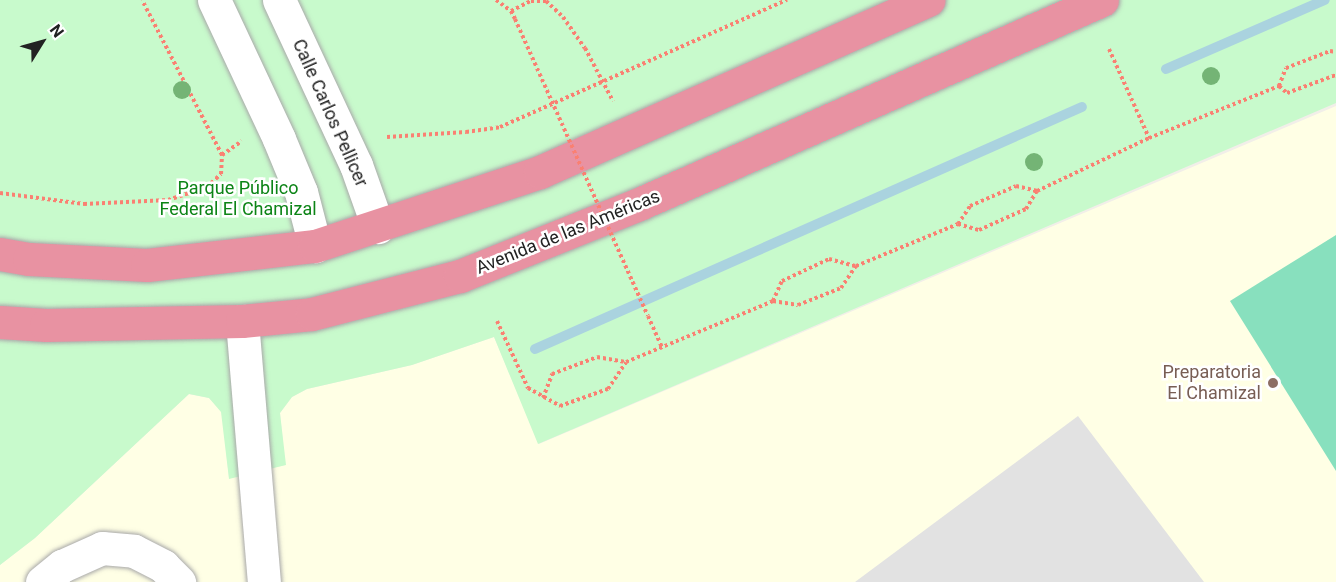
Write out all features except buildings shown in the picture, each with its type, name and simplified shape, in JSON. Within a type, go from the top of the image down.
[{"type":"highway","points":[[0,254],[28,259],[147,265],[315,246],[540,172],[929,0]]},
{"type":"highway","name":"Avenida de las Américas","points":[[0,322],[46,326],[242,321],[312,314],[460,276],[639,204],[1102,0]]},
{"type":"street","points":[[214,0],[279,139],[301,192],[315,246]]},
{"type":"street","name":"Calle Carlos Pellicer","points":[[279,0],[356,165],[378,227]]},
{"type":"street","points":[[242,321],[264,582]]},
{"type":"street","points":[[42,582],[62,566],[102,548],[134,551],[163,566],[178,582]]},
{"type":"path","points":[[0,193],[84,204],[168,200],[207,188],[220,174],[222,155],[142,0]]},
{"type":"path","points":[[496,0],[511,11],[515,19],[663,349]]},
{"type":"path","points":[[387,137],[466,132],[500,126],[787,0]]},
{"type":"path","points":[[511,11],[531,1],[546,2],[563,17],[585,48],[613,102]]},
{"type":"path","points":[[1109,49],[1149,138]]},
{"type":"path","points":[[958,224],[979,230],[1026,209],[1037,191],[1149,138],[1279,86],[1286,68],[1330,51],[1336,52]]},
{"type":"path","points":[[1279,86],[1287,93],[1336,75]]},
{"type":"path","points":[[222,155],[242,141]]},
{"type":"path","points":[[543,398],[552,374],[597,357],[626,362],[663,349],[773,301],[798,304],[841,288],[856,266],[958,224],[970,206],[1016,186],[1037,191]]},
{"type":"path","points":[[773,301],[782,281],[829,259],[856,266]]},
{"type":"path","points":[[496,321],[528,388],[560,406],[608,389],[626,362]]},
{"type":"shaded area","points":[[1336,106],[1336,582],[0,582],[0,565],[35,538],[189,394],[209,398],[222,412],[229,478],[285,465],[280,413],[292,397],[307,389],[412,365],[494,337],[539,444]]},
{"type":"shaded area","points":[[1078,416],[1204,582],[855,582]]},
{"type":"green space","name":"Parque Público Federal El Chamizal","points":[[0,0],[1336,0],[1336,103],[538,444],[494,337],[412,365],[307,389],[292,397],[280,413],[286,465],[229,479],[221,412],[209,398],[189,394],[35,538],[0,565]]},
{"type":"green space","points":[[1336,235],[1336,471],[1230,301]]},
{"type":"waterway","points":[[1166,69],[1325,0]]},
{"type":"waterway","points":[[535,349],[1082,107]]},
{"type":"place","name":"Preparatoria El Chamizal","points":[[1273,383]]}]
